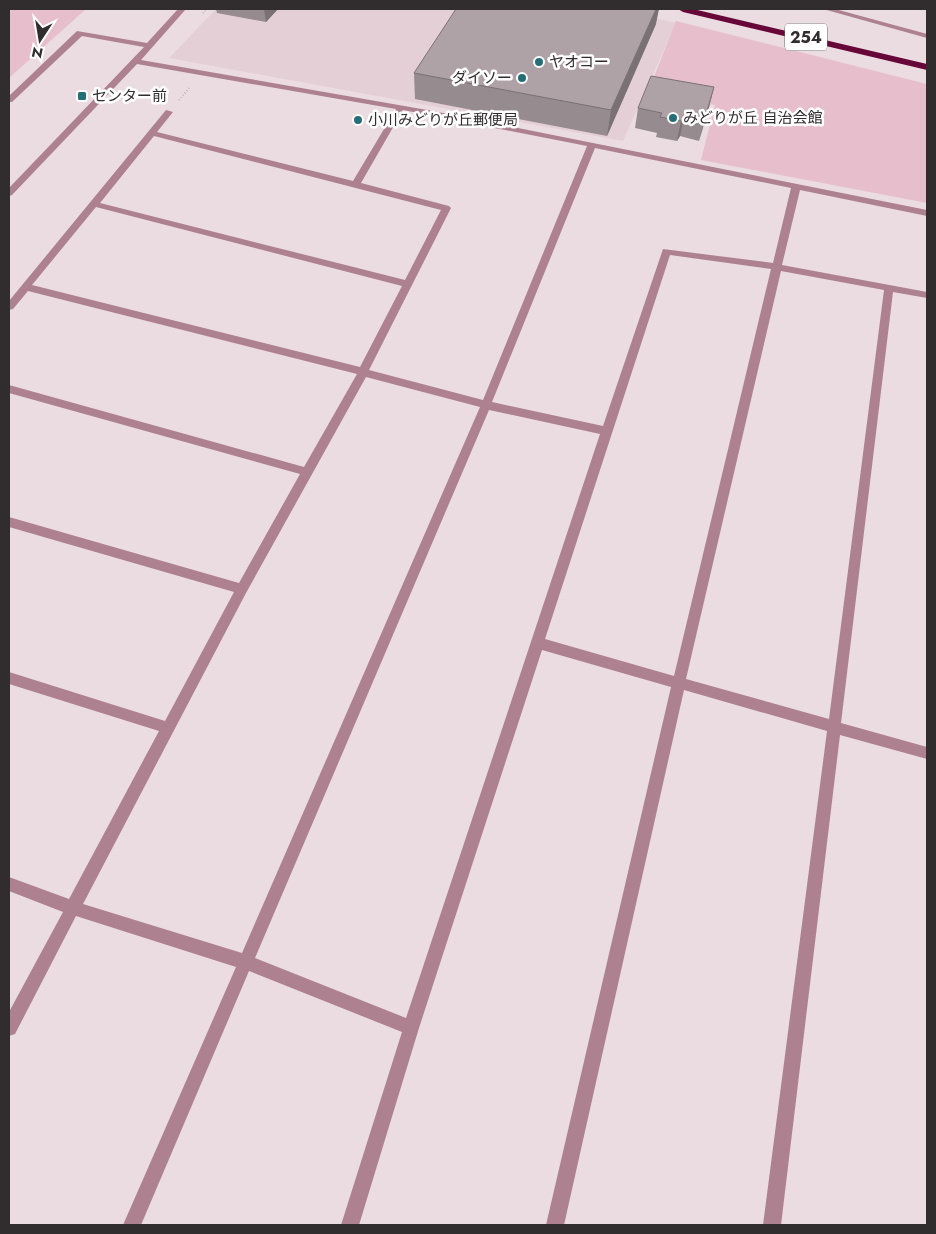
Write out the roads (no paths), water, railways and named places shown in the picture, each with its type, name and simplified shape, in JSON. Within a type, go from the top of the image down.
[{"type":"highway","name":"254","points":[[683,9],[927,67]]},
{"type":"street","points":[[9,194],[182,9]]},
{"type":"street","points":[[827,9],[927,36]]},
{"type":"street","points":[[9,100],[80,33],[148,45]]},
{"type":"street","points":[[135,61],[203,71],[401,107],[927,212]]},
{"type":"street","points":[[356,184],[401,107]]},
{"type":"street","points":[[9,307],[168,112]]},
{"type":"street","points":[[9,1028],[242,589],[363,372],[446,208],[152,133]]},
{"type":"street","points":[[132,1225],[486,405],[592,144]]},
{"type":"street","points":[[555,1225],[678,682],[796,186]]},
{"type":"street","points":[[94,204],[407,284]]},
{"type":"street","points":[[350,1225],[411,1028],[666,251],[777,267],[927,295]]},
{"type":"street","points":[[26,287],[486,405],[606,432]]},
{"type":"street","points":[[772,1225],[836,727],[889,288]]},
{"type":"street","points":[[9,389],[307,472]]},
{"type":"street","points":[[9,522],[242,589]]},
{"type":"street","points":[[538,643],[927,753]]},
{"type":"street","points":[[9,678],[168,728]]},
{"type":"street","points":[[9,884],[73,908],[245,962],[411,1028]]},
{"type":"place","name":"ヤオコー","points":[[539,62]]},
{"type":"place","name":"ダイソー","points":[[522,78]]},
{"type":"place","name":"センター前","points":[[82,96]]},
{"type":"place","name":"みどりが丘 自治会館","points":[[673,118]]},
{"type":"place","name":"小川みどりが丘郵便局","points":[[358,120]]}]
